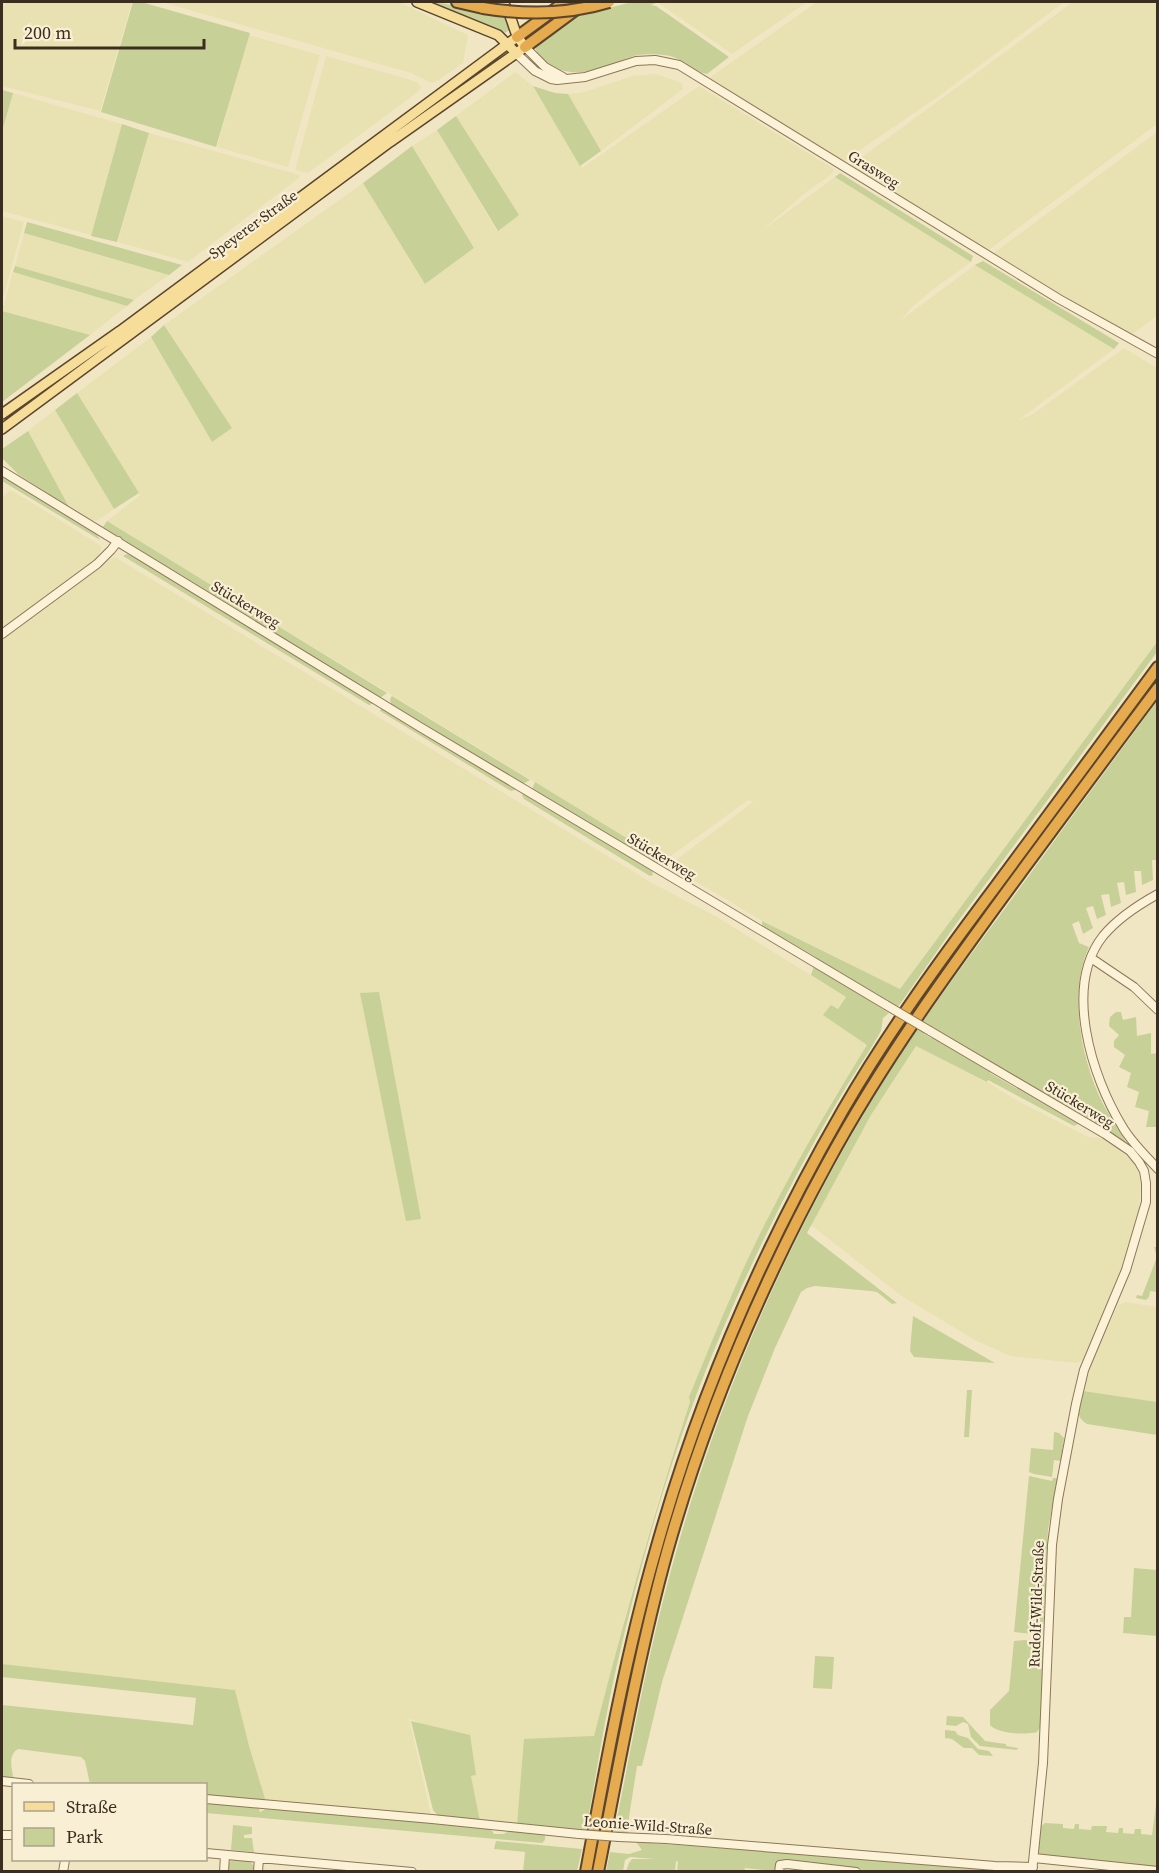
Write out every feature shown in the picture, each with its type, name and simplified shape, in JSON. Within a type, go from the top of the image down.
[{"type":"highway","points":[[457,2],[483,8],[543,13],[609,2]]},
{"type":"highway","points":[[512,40],[565,2]]},
{"type":"highway","points":[[521,50],[586,2]]},
{"type":"highway","points":[[586,1872],[627,1665],[657,1545],[686,1452],[709,1389],[763,1262],[832,1130],[894,1028],[948,951],[1158,667]]},
{"type":"highway","points":[[598,1872],[638,1670],[669,1548],[720,1394],[774,1267],[833,1153],[867,1093],[910,1026],[1158,688]]},
{"type":"main road","points":[[417,2],[512,40],[521,50]]},
{"type":"main road","points":[[502,2],[509,11],[512,40]]},
{"type":"main road","name":"Speyerer Straße","points":[[2,414],[120,331],[512,40]]},
{"type":"main road","name":"Speyerer Straße","points":[[2,429],[390,142],[521,50]]},
{"type":"street","name":"Grasweg","points":[[521,50],[564,78],[585,76],[636,61],[655,60],[678,65],[1050,294],[1158,354]]},
{"type":"street","name":"Stückerweg","points":[[3,471],[420,726],[1130,1151],[1144,1171],[1146,1202],[1126,1270],[1095,1342]]},
{"type":"street","points":[[2,634],[97,564],[118,542]]},
{"type":"street","points":[[1158,894],[1140,904],[1102,937],[1086,974],[1084,1014],[1091,1059],[1105,1095],[1123,1129],[1158,1168]]},
{"type":"street","points":[[1091,958],[1134,987],[1158,1010]]},
{"type":"street","name":"Rudolf-Wild-Straße","points":[[1032,1869],[1045,1737],[1053,1534],[1080,1383],[1095,1342]]},
{"type":"street","name":"Leonie-Wild-Straße","points":[[207,1799],[579,1834],[1032,1869]]},
{"type":"street","points":[[207,1853],[332,1868],[411,1872]]},
{"type":"street","points":[[224,1872],[225,1855]]},
{"type":"street","points":[[258,1872],[259,1858]]},
{"type":"street","points":[[1034,1858],[1158,1871]]},
{"type":"street","points":[[779,1868],[787,1864],[856,1872]]},
{"type":"shaded area","points":[[2,2],[132,2],[100,111],[2,86]]},
{"type":"shaded area","points":[[165,2],[399,2],[468,35],[463,63],[431,83],[411,73]]},
{"type":"shaded area","points":[[657,2],[807,2],[732,54]]},
{"type":"shaded area","points":[[817,2],[1064,2],[939,96],[844,161],[709,78]]},
{"type":"shaded area","points":[[1073,2],[1157,2],[1157,124],[986,252],[851,165]]},
{"type":"shaded area","points":[[249,35],[320,55],[288,167],[217,147]]},
{"type":"shaded area","points":[[326,56],[408,79],[418,83],[421,87],[419,91],[308,173],[295,170]]},
{"type":"shaded area","points":[[515,72],[533,86],[582,168],[699,86],[834,169],[832,174],[805,193],[760,232],[835,177],[971,262],[931,291],[901,320],[975,265],[1114,349],[1017,421],[1033,414],[1124,348],[1157,368],[1157,642],[900,989],[762,921],[668,866],[753,802],[748,800],[664,861],[107,521],[140,495],[77,393],[151,337],[212,442],[232,428],[164,325],[363,183],[425,284],[474,248],[412,146],[437,130],[497,231],[518,215],[456,116]]},
{"type":"shaded area","points":[[656,74],[682,83],[683,89],[601,151],[568,94],[584,92],[632,76]]},
{"type":"shaded area","points":[[13,93],[122,124],[91,235],[2,211],[2,133]]},
{"type":"shaded area","points":[[1157,132],[1157,316],[1130,336],[991,255]]},
{"type":"shaded area","points":[[149,133],[300,175],[188,262],[118,242]]},
{"type":"shaded area","points":[[2,216],[24,222],[2,302]]},
{"type":"shaded area","points":[[24,233],[169,275],[134,300],[15,266]]},
{"type":"shaded area","points":[[13,272],[127,306],[90,335],[2,311]]},
{"type":"shaded area","points":[[55,410],[114,509],[97,521],[90,520],[69,507],[28,431]]},
{"type":"shaded area","points":[[11,490],[100,545],[101,550],[95,563],[2,632],[2,497]]},
{"type":"shaded area","points":[[115,557],[652,883],[717,917],[846,997],[837,1009],[868,1044],[831,1103],[769,1216],[689,1397],[690,1402],[659,1497],[594,1736],[517,1825],[480,1821],[471,1776],[476,1775],[420,1723],[409,1718],[431,1815],[266,1802],[235,1690],[2,1664],[2,639]]},
{"type":"shaded area","points":[[916,1046],[1088,1137],[1101,1138],[1134,1163],[1141,1180],[1138,1219],[1124,1267],[1083,1360],[1077,1363],[1010,1356],[975,1340],[900,1295],[811,1225],[871,1115]]},
{"type":"shaded area","points":[[1126,1302],[1157,1307],[1157,1402],[1083,1391],[1094,1357],[1118,1305]]},
{"type":"green space","points":[[133,2],[141,2],[250,33],[216,147],[101,112]]},
{"type":"green space","points":[[424,2],[435,2],[507,16],[510,30],[504,33]]},
{"type":"green space","points":[[632,2],[658,2],[651,5],[656,6],[729,57],[707,74],[675,58],[654,54],[636,55],[586,72],[570,72],[553,67],[538,54],[535,47],[574,17]]},
{"type":"green space","points":[[495,58],[497,59],[2,424],[2,422]]},
{"type":"green space","points":[[533,86],[555,93],[568,94],[601,151],[580,166]]},
{"type":"green space","points":[[2,90],[13,93],[2,132]]},
{"type":"green space","points":[[456,116],[519,215],[498,231],[437,130]]},
{"type":"green space","points":[[122,124],[149,133],[117,242],[91,236]]},
{"type":"green space","points":[[412,146],[474,248],[425,284],[363,183]]},
{"type":"green space","points":[[840,173],[973,256],[971,262],[835,177]]},
{"type":"green space","points":[[27,222],[182,265],[169,275],[24,233]]},
{"type":"green space","points":[[983,261],[1119,343],[1114,349],[975,265]]},
{"type":"green space","points":[[15,266],[134,300],[127,306],[13,272]]},
{"type":"green space","points":[[2,311],[90,335],[2,402]]},
{"type":"green space","points":[[164,325],[232,428],[212,442],[151,337]]},
{"type":"green space","points":[[77,393],[139,493],[114,509],[55,410]]},
{"type":"green space","points":[[28,431],[69,507],[19,475],[2,458],[2,449]]},
{"type":"green space","points":[[2,477],[96,533],[100,540],[2,481]]},
{"type":"green space","points":[[107,521],[387,693],[380,698],[103,527]]},
{"type":"green space","points":[[127,554],[375,703],[369,705],[123,556]]},
{"type":"green space","points":[[1157,642],[1157,652],[956,924],[898,1007],[762,926],[762,921],[900,989]]},
{"type":"green space","points":[[392,696],[530,780],[523,784],[391,704]]},
{"type":"green space","points":[[1157,701],[1158,860],[1152,860],[1153,880],[1142,885],[1141,871],[1134,871],[1136,892],[1126,895],[1124,882],[1117,883],[1121,903],[1111,907],[1109,894],[1101,895],[1106,915],[1097,919],[1093,906],[1086,908],[1093,928],[1083,934],[1079,921],[1072,924],[1079,943],[1089,947],[1079,985],[1078,1005],[1083,1047],[1095,1087],[1127,1144],[929,1026],[924,1034],[990,1070],[990,1073],[1078,1124],[1074,1126],[988,1080],[987,1082],[916,1046],[871,1115],[807,1233],[897,1303],[892,1304],[877,1292],[871,1291],[815,1286],[801,1292],[775,1348],[748,1416],[662,1682],[642,1766],[637,1766],[628,1834],[614,1833],[649,1659],[680,1537],[722,1411],[773,1289],[832,1170],[881,1085],[969,957]]},
{"type":"green space","points":[[382,706],[516,788],[515,790],[511,791],[380,711]]},
{"type":"green space","points":[[1090,766],[1092,768],[942,971],[861,1094],[820,1165],[759,1288],[686,1476],[591,1872],[633,1662],[666,1530],[708,1406],[758,1285],[817,1167],[876,1065],[934,978]]},
{"type":"green space","points":[[535,782],[664,861],[656,864],[532,789]]},
{"type":"green space","points":[[524,792],[652,870],[653,875],[650,876],[524,799],[522,795]]},
{"type":"green space","points":[[814,966],[889,1013],[883,1018],[881,1031],[819,1133],[771,1224],[742,1285],[699,1387],[671,1466],[636,1587],[612,1689],[586,1830],[517,1825],[524,1739],[594,1736],[639,1568],[690,1402],[689,1397],[717,1328],[769,1216],[816,1129],[867,1045],[823,1015],[831,1005],[838,1009],[846,997],[811,975]]},
{"type":"green space","points":[[379,992],[421,1219],[406,1221],[360,993]]},
{"type":"green space","points":[[1116,1012],[1121,1012],[1123,1020],[1136,1017],[1137,1036],[1151,1033],[1151,1054],[1157,1053],[1157,1127],[1146,1127],[1149,1111],[1135,1107],[1139,1092],[1127,1087],[1131,1073],[1119,1067],[1125,1055],[1114,1047],[1114,1041],[1119,1035],[1109,1026],[1110,1017]]},
{"type":"green space","points":[[1157,1257],[1157,1292],[1150,1291],[1146,1300],[1136,1298],[1137,1295],[1142,1296]]},
{"type":"green space","points":[[913,1316],[995,1363],[914,1357],[910,1351]]},
{"type":"green space","points":[[967,1390],[972,1390],[969,1437],[964,1437]]},
{"type":"green space","points":[[1083,1391],[1157,1402],[1157,1435],[1087,1424],[1079,1413]]},
{"type":"green space","points":[[1054,1432],[1064,1438],[1061,1461],[1054,1460],[1052,1477],[1029,1472],[1031,1448],[1053,1450]]},
{"type":"green space","points":[[1029,1476],[1052,1481],[1053,1478],[1058,1478],[1048,1529],[1043,1634],[1041,1635],[1014,1632]]},
{"type":"green space","points":[[1134,1568],[1157,1570],[1157,1636],[1123,1633],[1124,1617],[1131,1617]]},
{"type":"green space","points":[[1025,1640],[1044,1644],[1041,1726],[1037,1732],[1032,1733],[1005,1732],[990,1725],[990,1710],[1009,1691],[1014,1641]]},
{"type":"green space","points":[[815,1656],[834,1657],[832,1689],[813,1688]]},
{"type":"green space","points":[[2,1664],[235,1690],[266,1802],[207,1797],[207,1783],[90,1783],[85,1761],[81,1757],[18,1749],[11,1759],[14,1780],[2,1779],[2,1705],[193,1725],[196,1698],[2,1677]]},
{"type":"green space","points":[[947,1716],[963,1717],[985,1741],[1018,1748],[1017,1750],[980,1746],[971,1737],[968,1724],[963,1722],[956,1726],[946,1725]]},
{"type":"green space","points":[[411,1721],[470,1735],[476,1775],[471,1776],[480,1821],[439,1817],[433,1810]]},
{"type":"green space","points":[[945,1730],[955,1731],[958,1735],[968,1738],[978,1749],[989,1751],[993,1756],[979,1755],[972,1748],[964,1748],[952,1739],[945,1738]]},
{"type":"green space","points":[[1157,1798],[1157,1866],[1041,1855],[1038,1852],[1040,1827],[1045,1823],[1063,1824],[1063,1828],[1074,1829],[1075,1824],[1079,1824],[1079,1829],[1091,1830],[1092,1826],[1107,1826],[1106,1832],[1118,1833],[1119,1828],[1123,1828],[1123,1833],[1134,1834],[1135,1829],[1141,1829],[1141,1834],[1152,1835]]},
{"type":"green space","points":[[207,1803],[259,1808],[260,1812],[266,1809],[490,1828],[494,1834],[503,1834],[512,1830],[545,1833],[545,1840],[542,1843],[207,1813]]},
{"type":"green space","points":[[233,1825],[252,1827],[252,1834],[244,1835],[244,1838],[252,1838],[254,1852],[231,1850]]},
{"type":"green space","points":[[496,1841],[582,1849],[577,1871],[523,1871],[525,1852],[494,1849]]},
{"type":"green space","points":[[636,1842],[1023,1871],[864,1872],[777,1862],[776,1871],[744,1868],[746,1871],[677,1872],[678,1862],[676,1861],[675,1871],[626,1871],[632,1859],[655,1859],[630,1857],[625,1860],[623,1871],[606,1872],[610,1852],[629,1854],[642,1850]]},
{"type":"green space","points":[[237,1858],[251,1863],[255,1871],[227,1872],[229,1863]]}]
